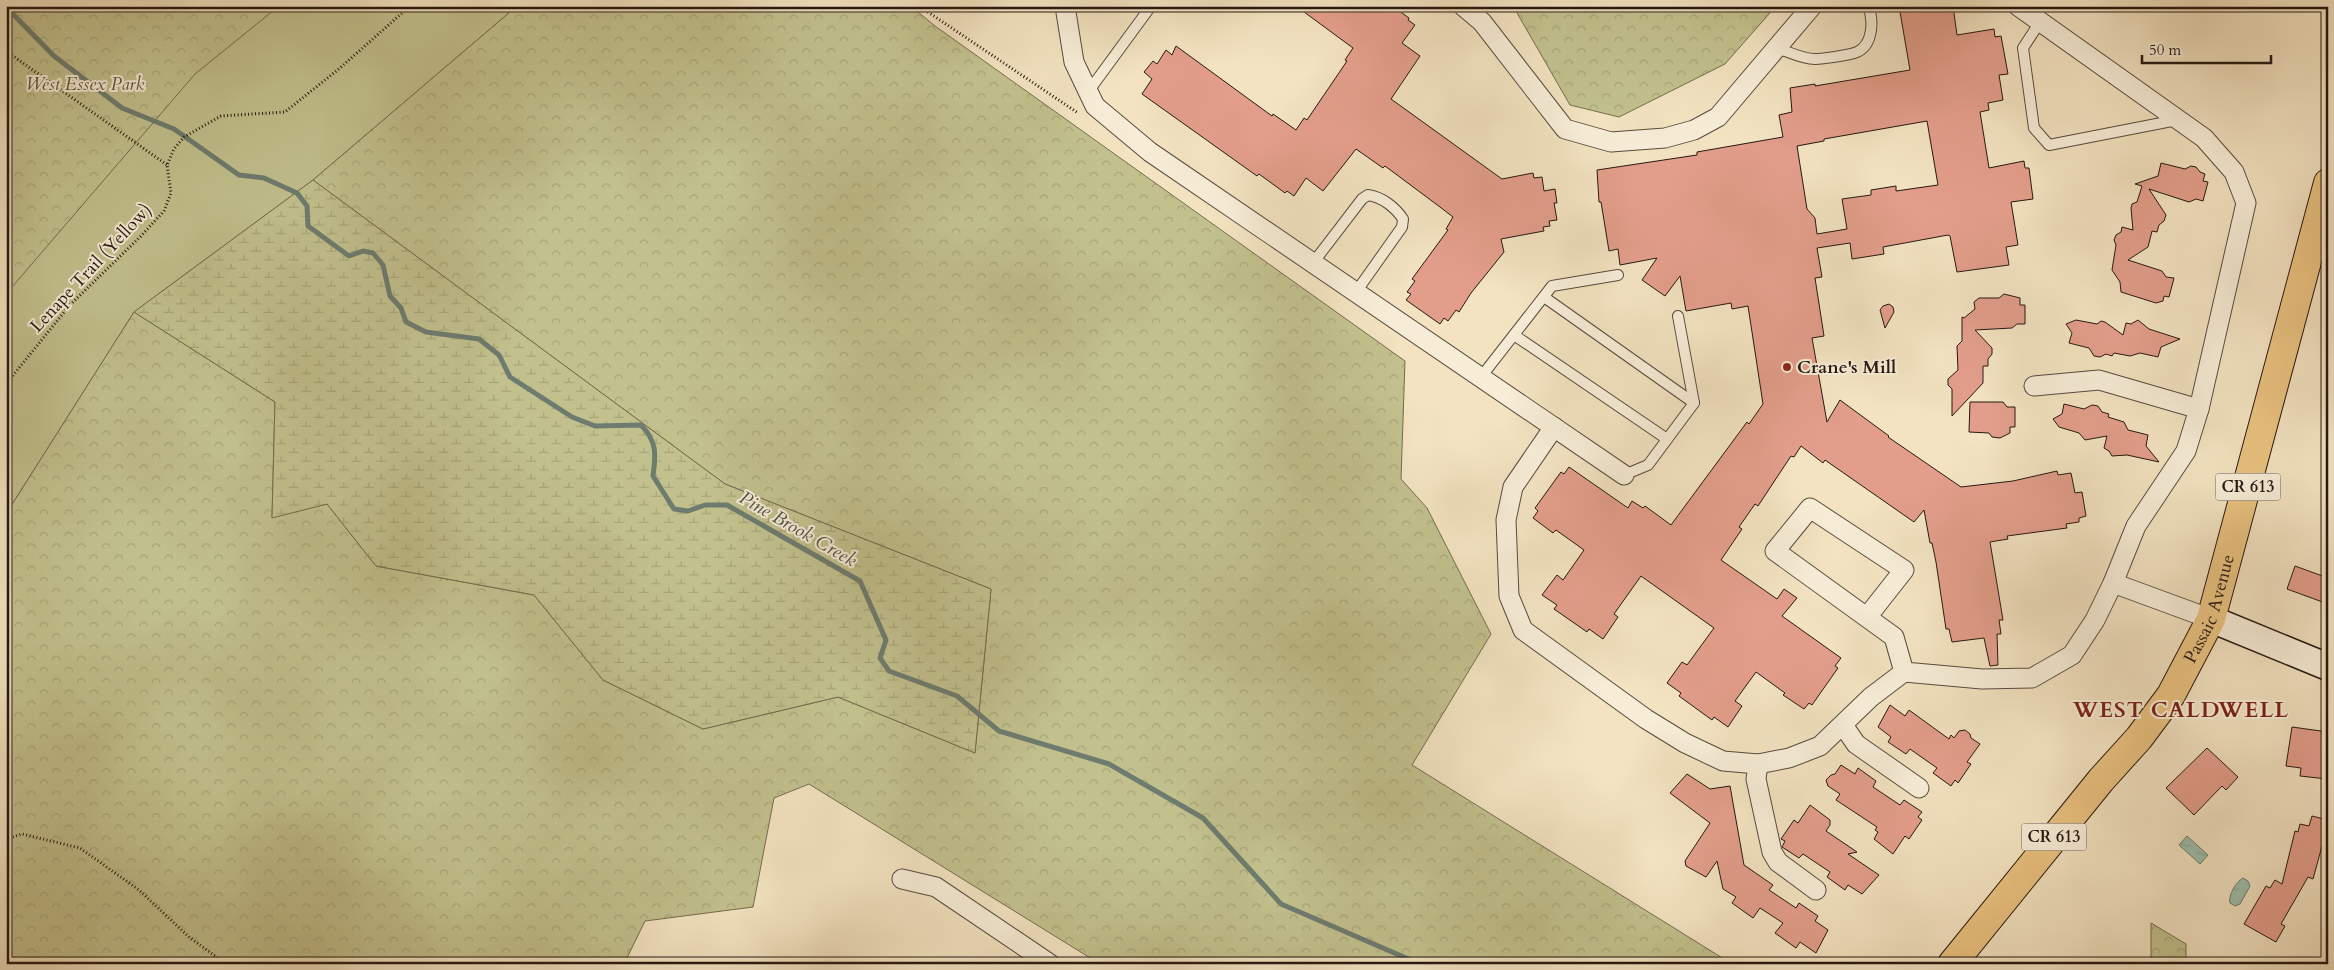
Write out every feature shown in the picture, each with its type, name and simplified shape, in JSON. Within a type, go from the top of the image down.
[{"type":"main road","name":"Passaic Avenue","points":[[1952,964],[2100,780],[2139,738],[2172,694],[2211,619],[2328,183]]},
{"type":"street","points":[[1065,6],[1074,62],[1092,99],[1150,152],[1624,475]]},
{"type":"street","points":[[1463,6],[1482,22],[1565,129],[1611,142],[1665,138],[1694,130],[1718,117],[1812,6]]},
{"type":"street","points":[[1554,427],[1513,487],[1506,520],[1509,596],[1523,630],[1646,720],[1685,743],[1723,761],[1758,764],[1789,758],[1820,746],[1871,697],[1904,672],[1982,679],[2032,678],[2072,655],[2095,620],[2113,583],[2136,526],[2186,450],[2199,409],[2246,203],[2234,172],[2204,138],[2032,13]]},
{"type":"street","points":[[2034,386],[2100,380],[2199,409]]},
{"type":"street","points":[[1867,617],[1904,570],[1810,508],[1775,551],[1894,637],[1904,672]]},
{"type":"street","points":[[2113,583],[2211,619],[2328,667]]},
{"type":"street","points":[[1843,725],[1856,744],[1919,788]]},
{"type":"street","points":[[1758,764],[1756,779],[1772,852],[1778,862],[1816,890]]},
{"type":"street","points":[[902,879],[936,887],[1050,964]]},
{"type":"lane","points":[[1092,99],[1151,6]]},
{"type":"lane","points":[[1777,48],[1816,59],[1858,52],[1868,42],[1871,29],[1868,6]]},
{"type":"lane","points":[[2032,13],[2023,48],[2034,128],[2049,145],[2178,119]]},
{"type":"lane","points":[[1313,263],[1362,199],[1368,195],[1377,196],[1398,212],[1403,219],[1402,226],[1356,292]]},
{"type":"lane","points":[[1481,377],[1552,286],[1618,275]]},
{"type":"lane","points":[[1544,297],[1694,403]]},
{"type":"lane","points":[[1624,475],[1648,465],[1694,403],[1678,316]]},
{"type":"lane","points":[[1514,335],[1668,439]]},
{"type":"path","points":[[6,51],[167,165],[174,149],[184,137],[221,116],[284,112],[340,68],[410,6]]},
{"type":"path","points":[[919,6],[1082,116],[1092,99]]},
{"type":"path","name":"Lenape Trail (Yellow)","points":[[6,384],[70,305],[164,211],[171,193],[167,165]]},
{"type":"path","points":[[6,839],[22,834],[80,848],[139,890],[189,936],[226,964]]},
{"type":"green space","points":[[6,6],[517,6],[313,180],[134,312],[6,514]]},
{"type":"green space","name":"West Essex Park","points":[[6,6],[279,6],[195,74],[6,294]]},
{"type":"green space","points":[[517,6],[911,6],[935,26],[1405,361],[1401,479],[1427,508],[1491,634],[1412,765],[1732,964],[1100,964],[809,784],[774,798],[753,907],[645,921],[624,964],[6,964],[6,514],[134,312],[275,402],[272,517],[327,504],[376,566],[534,595],[603,680],[703,729],[838,697],[975,753],[991,589],[725,484],[313,180]]},
{"type":"green space","points":[[1513,6],[1776,6],[1725,64],[1619,117],[1570,105]]},
{"type":"green space","points":[[313,180],[725,484],[991,589],[975,753],[838,697],[703,729],[603,680],[534,595],[376,566],[327,504],[272,518],[275,402],[134,312]]},
{"type":"green space","points":[[2151,923],[2186,944],[2186,964],[2151,964]]},
{"type":"water","points":[[2187,836],[2208,855],[2200,864],[2179,845]]},
{"type":"water","points":[[2243,878],[2248,881],[2250,886],[2240,904],[2235,906],[2230,903],[2230,896],[2235,886]]},
{"type":"building","points":[[1296,6],[1388,6],[1396,12],[1398,10],[1415,25],[1402,43],[1420,56],[1391,99],[1502,179],[1533,173],[1534,178],[1542,177],[1544,191],[1555,189],[1557,203],[1554,203],[1557,220],[1549,221],[1550,226],[1543,227],[1544,231],[1501,239],[1504,252],[1471,293],[1459,312],[1456,310],[1448,321],[1444,318],[1440,324],[1406,300],[1411,294],[1407,292],[1415,281],[1412,279],[1448,230],[1446,229],[1453,217],[1385,166],[1383,168],[1356,149],[1323,191],[1306,178],[1294,196],[1287,191],[1285,193],[1259,174],[1257,176],[1142,94],[1152,79],[1144,72],[1153,61],[1157,64],[1166,50],[1172,55],[1176,46],[1272,116],[1273,114],[1296,130],[1304,118],[1307,120],[1347,61],[1345,60],[1353,48]]},
{"type":"building","name":"Crane's Mill","points":[[1899,6],[1953,6],[1957,35],[1994,29],[1995,37],[2001,36],[2008,74],[1999,75],[2003,100],[1988,103],[1989,110],[1980,112],[1989,168],[2024,161],[2025,168],[2029,168],[2033,199],[2011,202],[2018,245],[2006,247],[2009,265],[1957,272],[1950,236],[1948,235],[1883,247],[1884,254],[1852,259],[1850,243],[1817,248],[1822,277],[1815,278],[1824,336],[1812,338],[1827,422],[1840,400],[1888,437],[1961,487],[2013,481],[2057,471],[2058,475],[2071,473],[2075,493],[2082,492],[2086,516],[2079,518],[2079,522],[2066,524],[2067,528],[2007,536],[2008,539],[1990,542],[2003,620],[1999,620],[2001,634],[1997,634],[1998,665],[1990,666],[1984,638],[1952,642],[1949,629],[1946,629],[1936,562],[1932,543],[1930,543],[1924,510],[1914,522],[1825,460],[1823,463],[1801,446],[1794,457],[1791,456],[1758,506],[1755,504],[1739,527],[1742,529],[1721,560],[1777,599],[1784,589],[1797,598],[1782,616],[1841,658],[1835,666],[1838,668],[1812,705],[1809,703],[1804,709],[1783,695],[1785,693],[1756,672],[1735,701],[1742,706],[1728,727],[1714,717],[1712,720],[1679,696],[1681,693],[1667,683],[1682,662],[1687,665],[1714,628],[1641,576],[1614,614],[1618,617],[1603,639],[1589,629],[1587,632],[1554,609],[1557,605],[1542,595],[1557,575],[1563,580],[1584,550],[1556,530],[1553,533],[1533,518],[1538,511],[1535,508],[1561,472],[1564,474],[1569,467],[1628,508],[1632,501],[1643,508],[1645,506],[1671,525],[1747,422],[1749,424],[1763,404],[1748,306],[1732,309],[1731,303],[1686,311],[1680,276],[1665,296],[1642,280],[1657,258],[1620,265],[1618,249],[1609,251],[1601,202],[1599,202],[1597,170],[1697,155],[1697,152],[1783,137],[1779,115],[1792,112],[1790,88],[1815,84],[1815,86],[1910,70]],"holes":[[[1927,121],[1938,185],[1896,191],[1896,186],[1871,190],[1871,195],[1842,199],[1847,229],[1817,234],[1815,218],[1807,209],[1797,146],[1824,141],[1824,139]]]},
{"type":"building","points":[[2161,163],[2185,169],[2191,166],[2196,167],[2205,174],[2203,181],[2208,182],[2203,201],[2196,199],[2189,202],[2149,189],[2166,215],[2164,221],[2159,225],[2157,232],[2152,231],[2148,247],[2128,260],[2162,271],[2166,277],[2174,278],[2169,297],[2164,296],[2163,301],[2156,303],[2121,292],[2120,282],[2112,270],[2116,235],[2121,232],[2122,227],[2133,230],[2131,208],[2132,204],[2137,202],[2142,186],[2135,184],[2158,176]]},
{"type":"building","points":[[2004,294],[2020,298],[2020,305],[2025,305],[2025,324],[2017,324],[2012,328],[1975,330],[1992,348],[1992,354],[1988,359],[1988,366],[1983,366],[1983,383],[1952,416],[1952,389],[1948,385],[1948,379],[1958,370],[1957,346],[1962,341],[1962,317],[1964,318],[1975,309],[1974,302],[1979,298],[1999,298]]},
{"type":"building","points":[[1889,304],[1893,307],[1894,312],[1885,328],[1880,310],[1883,306]]},
{"type":"building","points":[[2076,320],[2097,324],[2101,321],[2105,322],[2123,335],[2126,323],[2131,324],[2138,320],[2149,329],[2180,339],[2161,347],[2158,357],[2140,353],[2130,356],[2114,353],[2112,356],[2106,354],[2100,357],[2094,356],[2089,348],[2069,343],[2072,333],[2066,324]]},
{"type":"building","points":[[1970,402],[2003,402],[2007,407],[2015,407],[2015,427],[2010,427],[2010,433],[2000,438],[1992,437],[1989,433],[1969,432]]},
{"type":"building","points":[[2064,404],[2084,409],[2092,405],[2098,406],[2102,412],[2109,414],[2108,417],[2124,422],[2128,430],[2148,435],[2146,446],[2159,462],[2127,455],[2112,456],[2104,448],[2107,436],[2085,440],[2079,433],[2059,427],[2053,419],[2062,414]]},
{"type":"building","points":[[2295,566],[2328,578],[2328,604],[2287,589]]},
{"type":"building","points":[[1890,705],[1905,716],[1909,710],[1949,739],[1951,735],[1954,738],[1959,731],[1965,730],[1970,734],[1971,738],[1980,744],[1967,762],[1971,764],[1958,783],[1955,780],[1951,786],[1933,773],[1937,768],[1910,749],[1906,754],[1888,742],[1891,737],[1878,727]]},
{"type":"building","points":[[2292,727],[2328,732],[2327,779],[2300,776],[2301,768],[2286,766]]},
{"type":"building","points":[[2207,748],[2238,777],[2226,790],[2222,786],[2194,815],[2166,788]]},
{"type":"building","points":[[1841,765],[1855,774],[1858,768],[1876,781],[1873,787],[1900,805],[1904,800],[1922,812],[1918,817],[1922,820],[1909,839],[1905,836],[1893,854],[1874,839],[1878,832],[1875,830],[1877,827],[1836,800],[1840,794],[1828,786],[1826,780],[1835,774]]},
{"type":"building","points":[[1687,774],[1710,789],[1730,786],[1744,865],[1773,885],[1769,890],[1796,908],[1799,903],[1818,916],[1815,921],[1828,930],[1816,953],[1800,942],[1796,948],[1775,933],[1783,923],[1760,908],[1753,918],[1732,903],[1736,897],[1723,889],[1717,861],[1706,877],[1686,866],[1685,861],[1710,823],[1670,793]]},
{"type":"building","points":[[1810,805],[1830,820],[1830,825],[1826,831],[1857,852],[1848,854],[1879,875],[1862,894],[1848,885],[1845,890],[1827,877],[1830,872],[1803,854],[1799,858],[1782,847],[1785,841],[1781,839],[1794,820],[1798,823]]},
{"type":"building","points":[[2312,816],[2328,820],[2328,848],[2322,846],[2313,879],[2308,877],[2281,924],[2285,926],[2276,942],[2244,924],[2266,886],[2270,888],[2275,880],[2282,884],[2295,831],[2298,832],[2300,824],[2309,826]]},
{"type":"waterway","name":"Pine Brook Creek","points":[[6,7],[54,56],[122,108],[174,129],[239,175],[264,178],[297,193],[307,206],[308,226],[349,256],[363,251],[373,253],[383,265],[390,296],[401,308],[406,322],[426,332],[479,339],[499,355],[510,377],[572,417],[595,426],[641,425],[653,442],[655,461],[653,476],[674,509],[688,511],[705,505],[727,505],[860,581],[886,640],[880,658],[889,671],[957,696],[999,731],[1109,764],[1203,818],[1281,904],[1420,964]]},
{"type":"place","name":"Crane's Mill","points":[[1787,367]]},
{"type":"district","name":"WEST CALDWELL","points":[[2181,710]]}]
